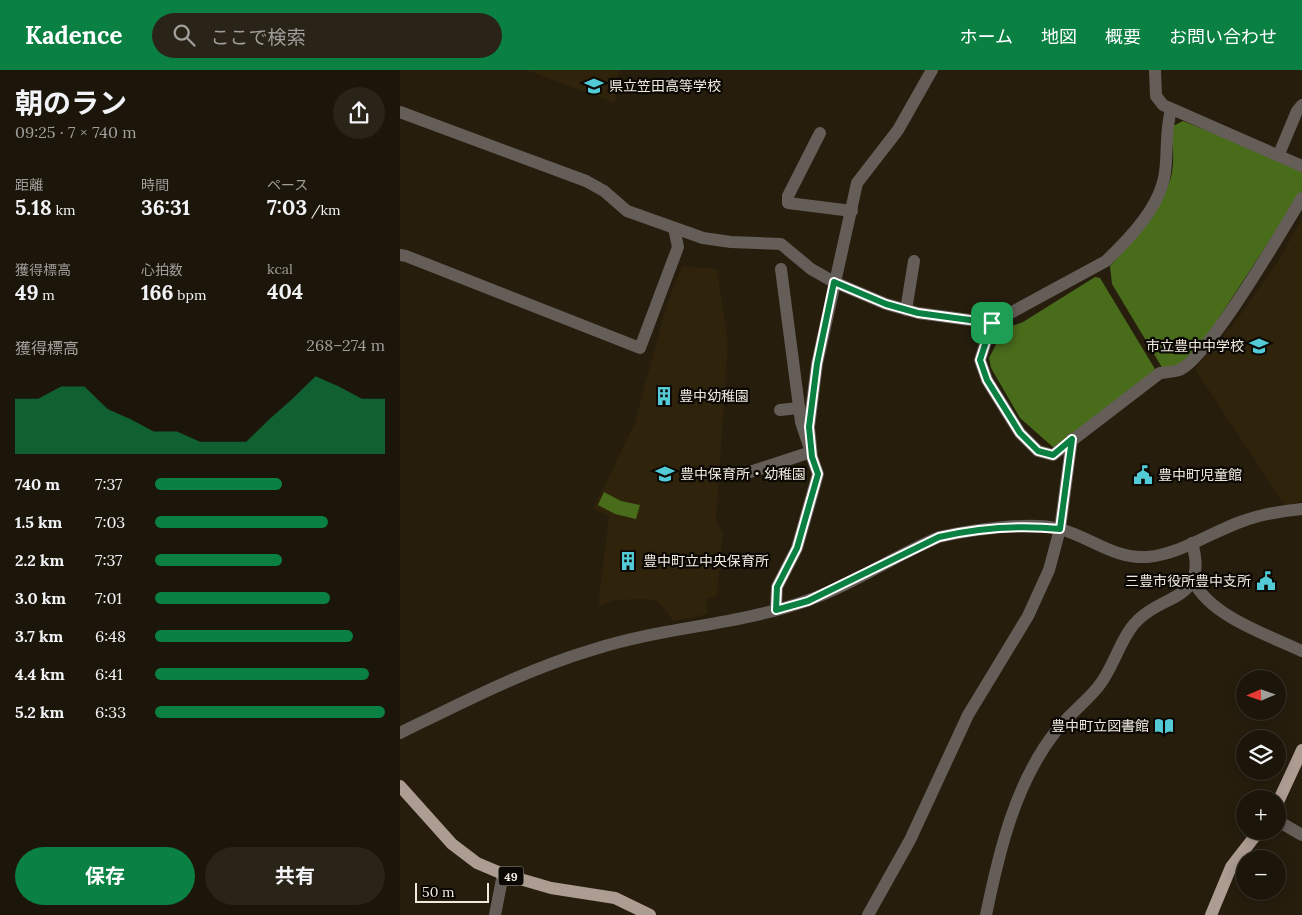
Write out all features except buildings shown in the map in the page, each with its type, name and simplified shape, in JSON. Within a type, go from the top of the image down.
[{"type":"main road","points":[[1284,790],[1302,750]]},
{"type":"main road","name":"49","points":[[400,786],[452,844],[477,862],[502,874],[552,888],[615,898],[650,915]]},
{"type":"main road","points":[[1211,915],[1231,867],[1252,840]]},
{"type":"street","points":[[811,452],[809,427],[817,364],[857,184],[898,130],[932,70]]},
{"type":"street","points":[[1155,70],[1156,96],[1162,105],[1170,110],[1279,154],[1302,166]]},
{"type":"street","points":[[1279,154],[1302,105]]},
{"type":"street","points":[[400,112],[586,181],[604,192],[627,211],[674,228],[703,238],[731,242],[781,244],[811,269],[834,282],[906,310],[992,323],[1106,261],[1120,248],[1148,213],[1159,194],[1165,172],[1166,130],[1170,110]]},
{"type":"street","points":[[820,133],[788,196],[788,203],[852,211]]},
{"type":"street","points":[[992,323],[980,360],[987,380],[1020,433],[1038,451],[1053,455],[1160,373],[1180,370],[1200,352],[1221,325],[1302,198]]},
{"type":"street","points":[[400,256],[406,256],[640,348],[678,247],[674,228]]},
{"type":"street","points":[[906,310],[914,261]]},
{"type":"street","points":[[776,610],[777,587],[797,548],[818,474],[801,422],[781,269]]},
{"type":"street","points":[[780,410],[799,408]]},
{"type":"street","points":[[868,915],[910,840],[968,715],[1028,616],[1049,570],[1060,529],[1072,439]]},
{"type":"street","points":[[747,474],[811,452]]},
{"type":"street","points":[[400,733],[490,689],[595,649],[646,636],[776,610],[808,601],[939,537],[963,531],[1025,527],[1060,529],[1114,552],[1145,557],[1164,554],[1242,522],[1273,512],[1302,509]]},
{"type":"street","points":[[986,915],[998,859],[1024,784],[1036,760],[1056,731],[1098,687],[1132,627],[1145,614],[1181,593],[1194,582],[1197,565],[1192,543]]},
{"type":"street","points":[[1194,582],[1205,598],[1237,621],[1302,651]]},
{"type":"street","points":[[1286,826],[1302,835]]},
{"type":"street","points":[[495,915],[502,874]]},
{"type":"shaded area","name":"県立笠田高等学校","points":[[526,70],[619,70],[615,103]]},
{"type":"shaded area","points":[[1183,121],[1295,166],[1302,173],[1302,191],[1211,330],[1192,355],[1178,366],[1163,369],[1112,284],[1110,266],[1146,224],[1161,202],[1172,171],[1173,126]]},
{"type":"shaded area","name":"市立豊中中学校","points":[[1302,218],[1302,501],[1287,505],[1281,500],[1195,369],[1235,322],[1277,263]]},
{"type":"shaded area","name":"豊中保育所・幼稚園","points":[[682,266],[717,269],[728,342],[716,522],[723,532],[717,596],[706,599],[708,614],[673,621],[664,608],[656,601],[644,599],[615,600],[598,606],[609,516],[593,509],[634,425],[667,304]]},
{"type":"shaded area","points":[[1095,277],[1100,278],[1155,369],[1154,375],[1054,448],[1020,418],[991,368],[989,358],[1004,329],[1023,322]]},
{"type":"shaded area","points":[[604,492],[621,501],[640,505],[636,519],[615,514],[598,505]]},
{"type":"place","name":"県立笠田高等学校","points":[[594,86]]},
{"type":"place","name":"市立豊中中学校","points":[[1259,346]]},
{"type":"place","name":"豊中幼稚園","points":[[664,396]]},
{"type":"place","name":"豊中保育所・幼稚園","points":[[665,474]]},
{"type":"place","name":"豊中町児童館","points":[[1143,475]]},
{"type":"place","name":"豊中町立中央保育所","points":[[628,561]]},
{"type":"place","name":"三豊市役所豊中支所","points":[[1266,581]]},
{"type":"place","name":"豊中町立図書館","points":[[1164,726]]},
{"type":"route","points":[[834,282],[886,304],[918,313],[992,323],[980,360],[987,380],[1020,433],[1038,451],[1053,455],[1072,439],[1060,529],[1025,527],[963,531],[939,537],[912,548],[808,601],[776,610],[777,587],[797,548],[818,474],[812,457],[809,427],[817,364],[834,282]]}]
